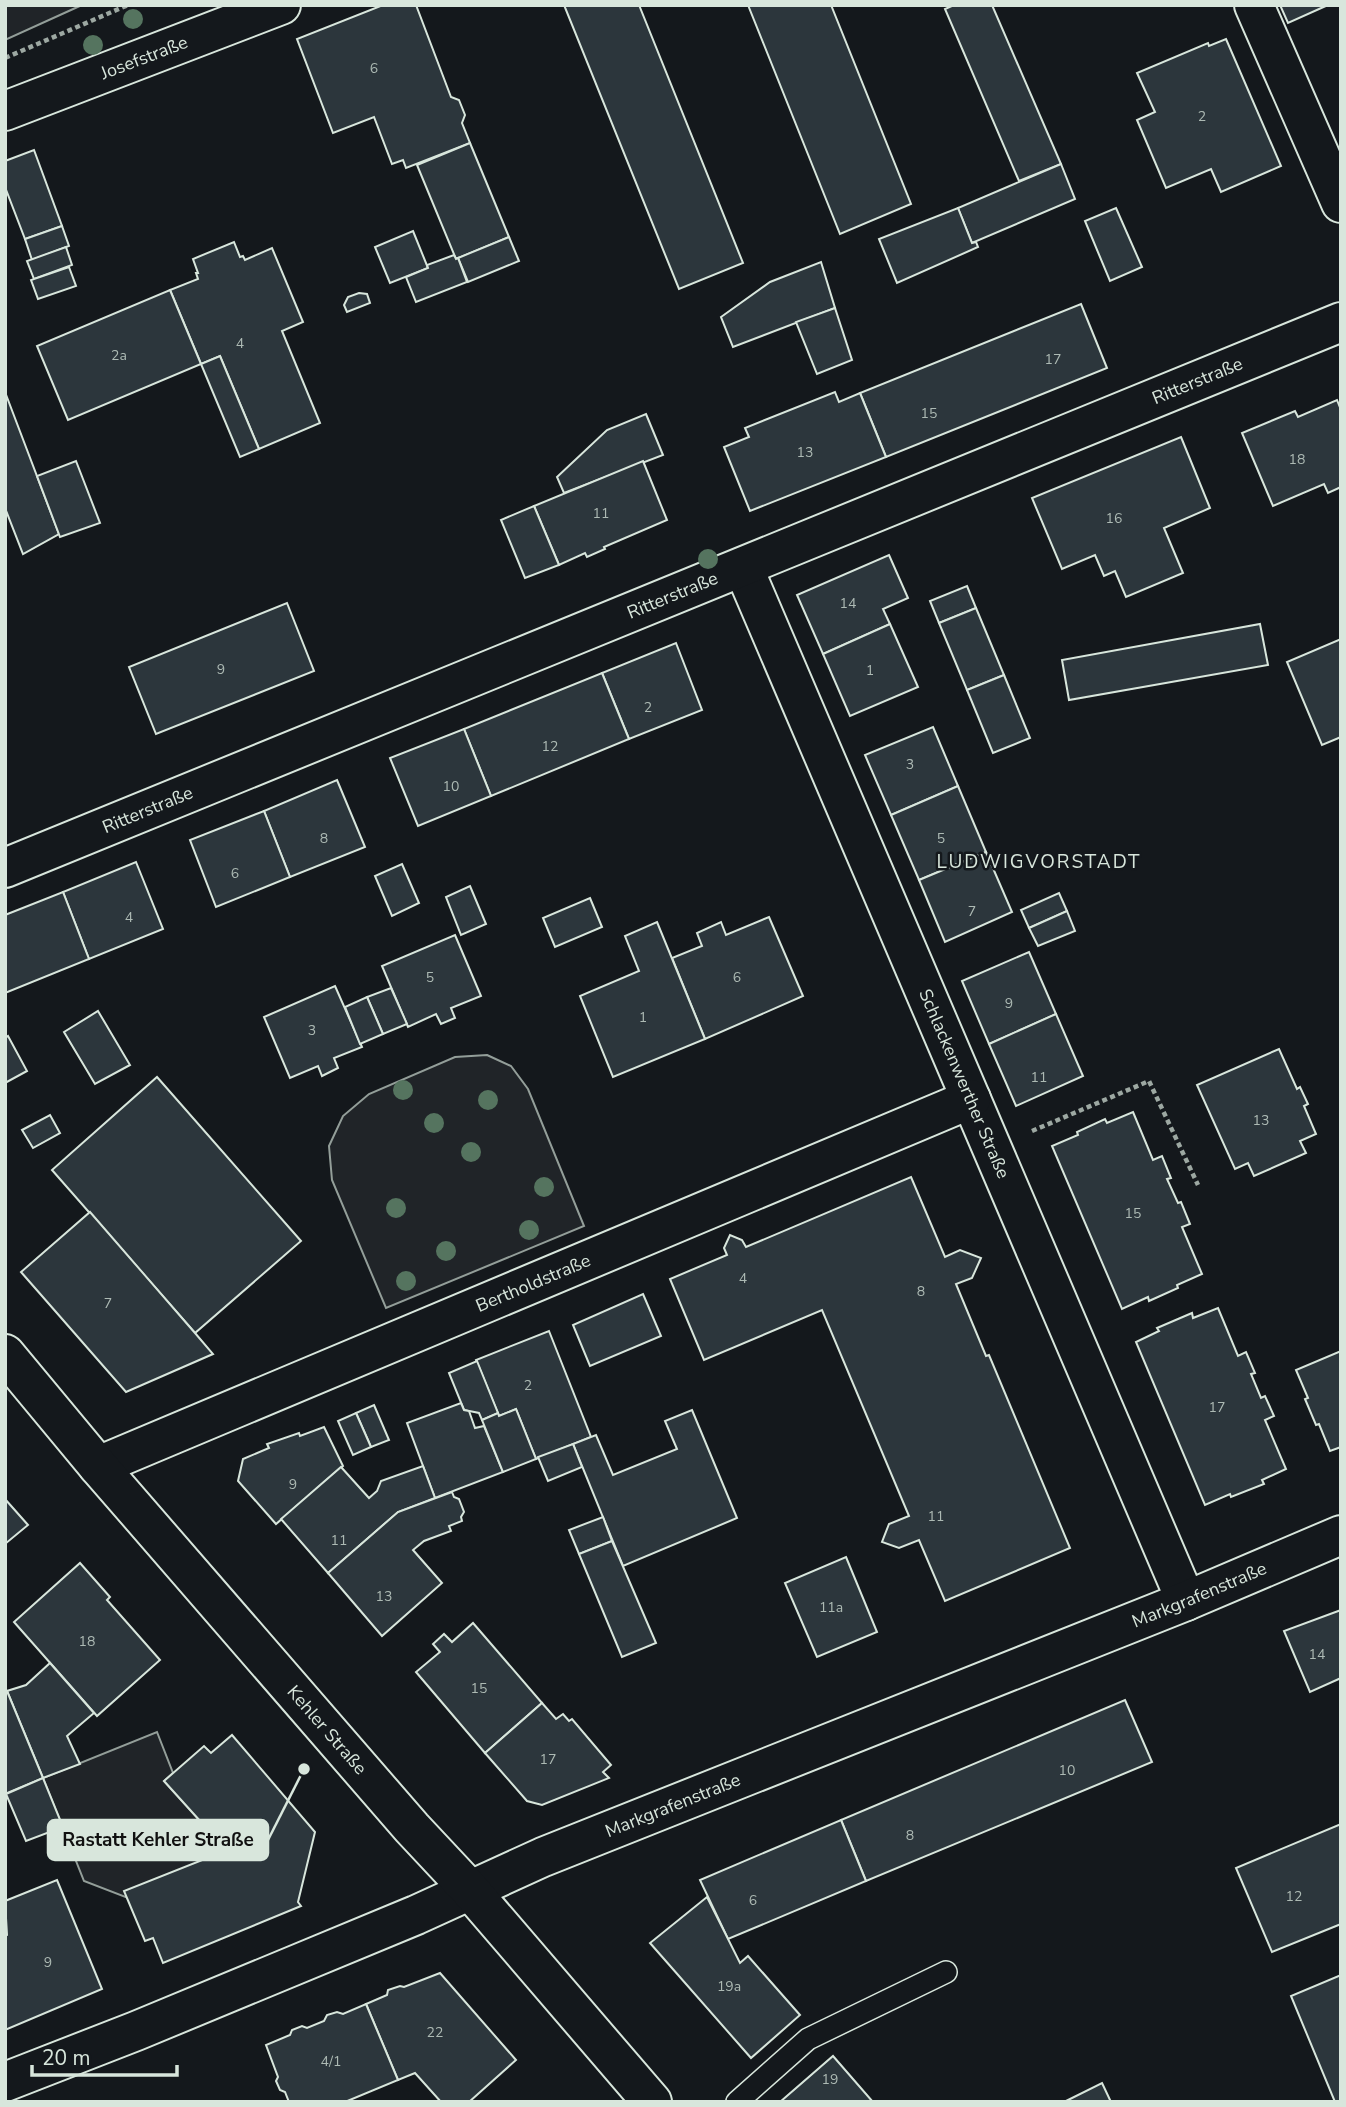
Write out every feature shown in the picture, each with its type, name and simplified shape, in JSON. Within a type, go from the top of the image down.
[{"type":"street","name":"Josefstraße","points":[[5,111],[281,5]]},
{"type":"street","points":[[1254,5],[1341,203]]},
{"type":"street","name":"Ritterstraße","points":[[5,868],[1341,322]]},
{"type":"street","name":"Schlackenwerther Straße","points":[[743,567],[1186,1601]]},
{"type":"street","name":"Bertholdstraße","points":[[97,1466],[971,1099]]},
{"type":"street","name":"Kehler Straße","points":[[5,1354],[97,1466],[412,1828],[470,1890],[652,2102]]},
{"type":"street","name":"Markgrafenstraße","points":[[5,2082],[416,1915],[543,1857],[1186,1601],[1341,1535]]},
{"type":"lane","points":[[737,2102],[808,2039],[946,1972]]},
{"type":"path","points":[[5,58],[128,5]]},
{"type":"path","points":[[992,1148],[1149,1081],[1198,1185]]},
{"type":"shaded area","points":[[5,5],[82,5],[5,40]]},
{"type":"shaded area","points":[[487,1055],[511,1066],[528,1089],[584,1226],[386,1308],[332,1180],[329,1146],[343,1116],[369,1094],[455,1057]]},
{"type":"shaded area","points":[[157,1732],[173,1773],[164,1781],[220,1843],[215,1855],[128,1898],[84,1881],[43,1778]]},
{"type":"building","points":[[383,5],[416,5],[451,97],[459,100],[465,115],[462,123],[470,143],[406,168],[403,160],[392,164],[374,117],[333,133],[297,39]]},
{"type":"building","points":[[564,5],[639,5],[743,263],[679,289]]},
{"type":"building","points":[[748,5],[831,5],[911,204],[840,234]]},
{"type":"building","points":[[954,5],[992,5],[1061,164],[1019,181],[945,9]]},
{"type":"building","points":[[1280,5],[1328,5],[1288,23]]},
{"type":"building","points":[[1226,39],[1281,166],[1221,192],[1211,169],[1166,188],[1137,120],[1155,112],[1137,73],[1208,43],[1209,46]]},
{"type":"building","points":[[470,143],[509,237],[456,259],[417,165]]},
{"type":"building","points":[[34,150],[62,226],[25,239],[5,187],[5,161]]},
{"type":"building","points":[[1061,164],[1075,199],[972,243],[958,208]]},
{"type":"building","points":[[958,208],[972,243],[976,242],[978,247],[897,283],[879,239]]},
{"type":"building","points":[[1116,208],[1142,267],[1110,281],[1085,221]]},
{"type":"building","points":[[62,226],[69,246],[32,260],[25,239]]},
{"type":"building","points":[[413,231],[428,268],[390,283],[375,247]]},
{"type":"building","points":[[509,237],[519,261],[468,282],[458,258]]},
{"type":"building","points":[[234,242],[240,257],[243,256],[245,260],[272,248],[303,322],[282,331],[320,423],[259,449],[220,356],[201,364],[170,290],[198,279],[193,259]]},
{"type":"building","points":[[66,247],[72,265],[34,279],[27,261]]},
{"type":"building","points":[[454,255],[458,258],[467,282],[416,302],[406,277],[428,268],[427,265]]},
{"type":"building","points":[[821,262],[835,308],[733,347],[721,317],[770,282]]},
{"type":"building","points":[[69,267],[76,286],[38,299],[31,280]]},
{"type":"building","points":[[170,290],[201,364],[68,420],[37,346]]},
{"type":"building","points":[[359,293],[367,294],[370,303],[347,312],[344,305],[348,297]]},
{"type":"building","points":[[1081,304],[1107,368],[886,457],[860,393]]},
{"type":"building","points":[[835,308],[852,360],[817,374],[796,322]]},
{"type":"building","points":[[220,356],[259,449],[240,457],[201,364]]},
{"type":"building","points":[[5,392],[59,534],[23,554],[5,508]]},
{"type":"building","points":[[835,392],[839,402],[860,393],[886,457],[750,511],[724,447],[749,437],[745,428]]},
{"type":"building","points":[[1337,400],[1341,410],[1341,487],[1328,493],[1324,484],[1273,506],[1242,433],[1295,411],[1298,417]]},
{"type":"building","points":[[646,414],[663,455],[564,493],[557,477],[607,430]]},
{"type":"building","points":[[1181,437],[1210,508],[1164,528],[1183,573],[1126,597],[1115,571],[1104,576],[1095,555],[1062,569],[1032,498]]},
{"type":"building","points":[[76,461],[100,523],[60,537],[37,476]]},
{"type":"building","points":[[643,461],[667,520],[587,557],[585,553],[559,565],[534,506]]},
{"type":"building","points":[[534,506],[559,565],[525,578],[501,520]]},
{"type":"building","points":[[889,555],[908,598],[883,609],[890,624],[823,654],[797,595]]},
{"type":"building","points":[[967,586],[976,608],[939,623],[930,601]]},
{"type":"building","points":[[287,603],[314,671],[156,734],[129,667]]},
{"type":"building","points":[[976,608],[1004,675],[967,690],[939,623]]},
{"type":"building","points":[[890,624],[918,687],[850,716],[823,654]]},
{"type":"building","points":[[1260,624],[1268,665],[1069,700],[1062,660]]},
{"type":"building","points":[[1341,639],[1341,737],[1322,745],[1287,662]]},
{"type":"building","points":[[676,643],[702,710],[629,739],[602,673]]},
{"type":"building","points":[[602,673],[629,739],[491,796],[464,729]]},
{"type":"building","points":[[1004,675],[1030,738],[993,753],[967,690]]},
{"type":"building","points":[[933,727],[958,786],[891,815],[865,755]]},
{"type":"building","points":[[464,729],[491,796],[418,826],[390,758]]},
{"type":"building","points":[[337,780],[365,847],[290,877],[264,811]]},
{"type":"building","points":[[958,786],[986,852],[919,880],[891,815]]},
{"type":"building","points":[[264,811],[290,877],[216,907],[190,840]]},
{"type":"building","points":[[986,852],[1012,912],[945,942],[919,880]]},
{"type":"building","points":[[136,862],[163,929],[89,959],[63,892]]},
{"type":"building","points":[[402,864],[419,903],[392,916],[375,876]]},
{"type":"building","points":[[470,886],[486,924],[461,935],[446,897]]},
{"type":"building","points":[[63,892],[89,959],[5,993],[5,915]]},
{"type":"building","points":[[1059,893],[1067,911],[1029,928],[1021,910]]},
{"type":"building","points":[[590,898],[602,927],[555,947],[543,918]]},
{"type":"building","points":[[1067,911],[1075,931],[1038,946],[1029,928]]},
{"type":"building","points":[[769,917],[803,996],[705,1039],[672,958],[702,946],[697,933],[721,922],[726,935]]},
{"type":"building","points":[[657,922],[705,1039],[613,1077],[580,996],[639,971],[625,936]]},
{"type":"building","points":[[455,935],[481,996],[451,1008],[455,1018],[441,1024],[436,1014],[408,1027],[382,966]]},
{"type":"building","points":[[1029,952],[1056,1014],[989,1044],[962,981]]},
{"type":"building","points":[[335,986],[362,1047],[334,1058],[338,1068],[322,1076],[318,1066],[290,1078],[264,1017]]},
{"type":"building","points":[[391,988],[407,1024],[383,1034],[367,997]]},
{"type":"building","points":[[367,997],[383,1034],[360,1044],[345,1007]]},
{"type":"building","points":[[98,1011],[130,1065],[95,1084],[64,1032]]},
{"type":"building","points":[[1056,1014],[1083,1076],[1016,1106],[989,1044]]},
{"type":"building","points":[[8,1036],[27,1071],[5,1083],[5,1038]]},
{"type":"building","points":[[1279,1049],[1297,1089],[1300,1087],[1308,1104],[1304,1106],[1316,1134],[1300,1141],[1306,1153],[1254,1176],[1248,1163],[1235,1169],[1197,1085]]},
{"type":"building","points":[[157,1077],[301,1241],[195,1333],[52,1170]]},
{"type":"building","points":[[1133,1112],[1153,1160],[1162,1156],[1171,1178],[1167,1179],[1190,1224],[1182,1227],[1202,1274],[1149,1301],[1148,1297],[1122,1309],[1052,1146],[1105,1119],[1107,1123]]},
{"type":"building","points":[[50,1115],[60,1133],[33,1148],[22,1130]]},
{"type":"building","points":[[911,1177],[945,1257],[960,1250],[981,1258],[972,1278],[956,1284],[986,1356],[989,1355],[1070,1548],[945,1601],[919,1540],[899,1548],[882,1542],[889,1524],[909,1516],[822,1310],[704,1360],[670,1279],[727,1255],[724,1248],[730,1235],[742,1240],[746,1247]]},
{"type":"building","points":[[90,1212],[213,1354],[126,1392],[21,1272]]},
{"type":"building","points":[[643,1294],[661,1336],[590,1366],[573,1325]]},
{"type":"building","points":[[1218,1308],[1238,1356],[1246,1352],[1261,1398],[1265,1396],[1274,1416],[1265,1420],[1286,1469],[1262,1480],[1264,1484],[1205,1505],[1136,1342],[1159,1331],[1157,1328],[1192,1313],[1193,1318]]},
{"type":"building","points":[[549,1331],[591,1437],[536,1459],[516,1409],[499,1416],[476,1360]]},
{"type":"building","points":[[1341,1351],[1341,1447],[1330,1451],[1305,1399],[1308,1398],[1296,1370]]},
{"type":"building","points":[[477,1361],[498,1413],[482,1420],[479,1413],[464,1410],[449,1373]]},
{"type":"building","points":[[461,1403],[464,1410],[469,1411],[475,1428],[484,1426],[503,1472],[435,1498],[407,1423]]},
{"type":"building","points":[[374,1405],[389,1440],[371,1447],[356,1413]]},
{"type":"building","points":[[516,1409],[536,1459],[503,1472],[482,1420]]},
{"type":"building","points":[[692,1410],[737,1518],[623,1566],[573,1444],[596,1435],[613,1475],[677,1449],[665,1421]]},
{"type":"building","points":[[356,1413],[371,1447],[353,1455],[338,1421]]},
{"type":"building","points":[[324,1427],[343,1466],[276,1524],[238,1481],[243,1459],[269,1448],[267,1444]]},
{"type":"building","points":[[573,1444],[582,1467],[548,1481],[538,1457]]},
{"type":"building","points":[[423,1466],[435,1498],[398,1512],[328,1573],[281,1519],[341,1467],[369,1498],[377,1491],[381,1481]]},
{"type":"building","points":[[452,1492],[454,1497],[459,1499],[464,1512],[462,1521],[449,1526],[451,1531],[424,1541],[413,1550],[442,1583],[382,1636],[328,1573],[398,1512]]},
{"type":"building","points":[[5,1499],[28,1525],[5,1544]]},
{"type":"building","points":[[603,1517],[612,1541],[579,1554],[569,1530]]},
{"type":"building","points":[[612,1541],[656,1643],[622,1657],[579,1554]]},
{"type":"building","points":[[846,1557],[877,1632],[817,1657],[785,1583]]},
{"type":"building","points":[[80,1563],[110,1597],[107,1600],[160,1660],[97,1716],[14,1622]]},
{"type":"building","points":[[1341,1610],[1341,1678],[1310,1692],[1284,1631]]},
{"type":"building","points":[[473,1623],[542,1703],[485,1753],[416,1672],[440,1652],[433,1644],[444,1634],[452,1642]]},
{"type":"building","points":[[50,1663],[94,1713],[67,1736],[80,1764],[43,1778],[7,1691],[26,1685]]},
{"type":"building","points":[[7,1691],[43,1778],[5,1794],[5,1692]]},
{"type":"building","points":[[1125,1700],[1152,1762],[866,1881],[841,1820]]},
{"type":"building","points":[[542,1703],[556,1719],[563,1714],[569,1721],[572,1719],[611,1765],[603,1772],[609,1778],[542,1805],[527,1801],[485,1753]]},
{"type":"building","points":[[232,1735],[315,1832],[298,1902],[301,1906],[163,1963],[153,1938],[145,1941],[124,1891],[215,1855],[220,1843],[164,1781],[204,1746],[211,1753]]},
{"type":"building","points":[[43,1778],[63,1827],[26,1841],[6,1794]]},
{"type":"building","points":[[841,1820],[866,1881],[728,1939],[700,1880]]},
{"type":"building","points":[[1341,1824],[1341,1924],[1272,1952],[1236,1868]]},
{"type":"building","points":[[57,1880],[102,1989],[5,2030],[5,1901]]},
{"type":"building","points":[[707,1897],[740,1963],[748,1956],[800,2015],[751,2058],[650,1943]]},
{"type":"building","points":[[440,1973],[516,2060],[469,2102],[441,2102],[415,2073],[398,2080],[366,2004],[387,1995],[388,1990],[404,1987]]},
{"type":"building","points":[[1341,1975],[1341,2102],[1335,2102],[1291,1996]]},
{"type":"building","points":[[366,2004],[398,2080],[345,2102],[289,2102],[276,2081],[278,2077],[266,2045],[290,2035],[292,2030],[302,2026],[307,2028],[324,2021],[327,2015],[337,2012],[343,2014]]},
{"type":"building","points":[[833,2056],[873,2102],[780,2102]]},
{"type":"building","points":[[1102,2083],[1111,2102],[1064,2102]]},
{"type":"place","name":"Rastatt Kehler Straße","points":[[304,1769]]},
{"type":"district","name":"LUDWIGVORSTADT","points":[[1039,861]]}]
